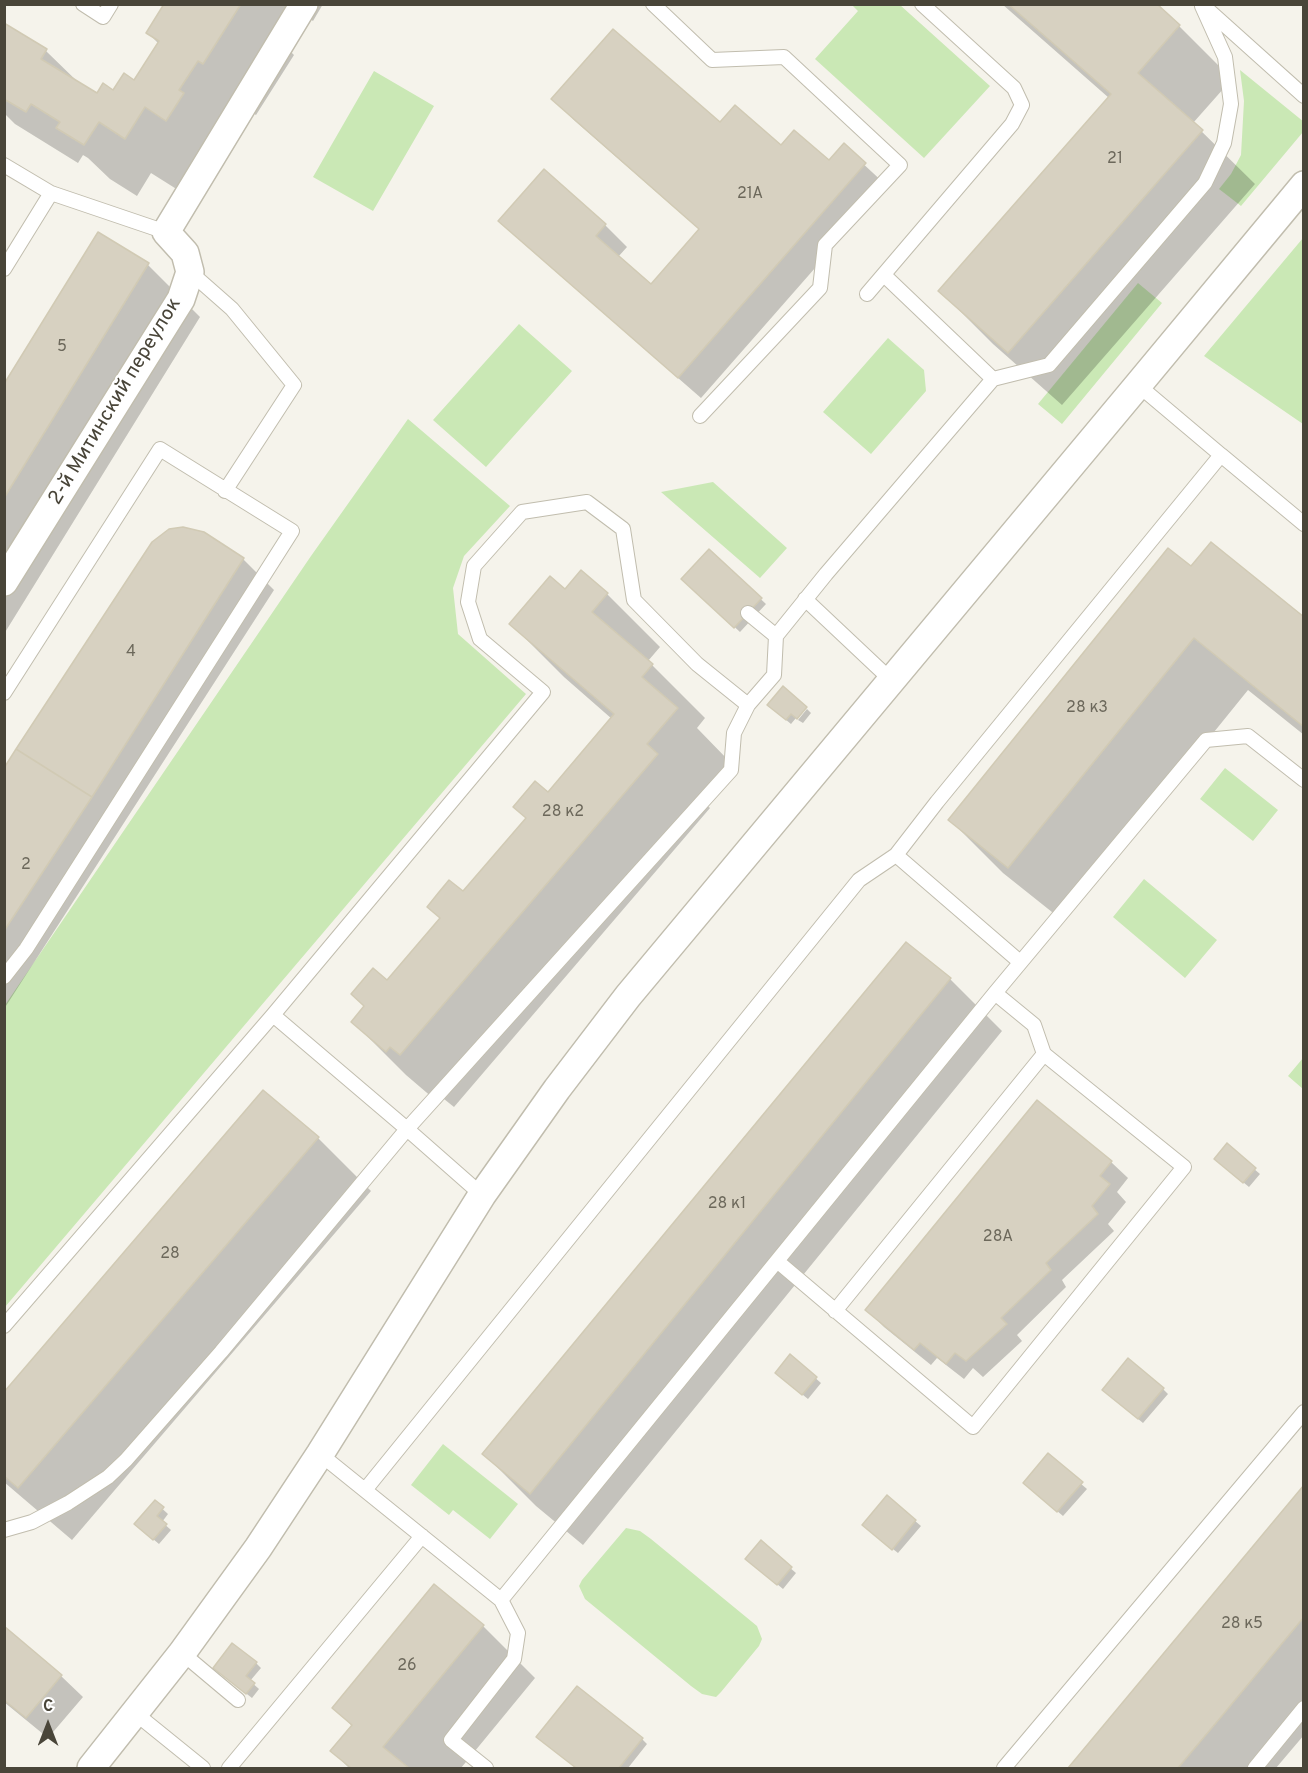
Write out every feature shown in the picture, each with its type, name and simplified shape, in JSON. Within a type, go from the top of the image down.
[{"type":"street","points":[[190,272],[185,253],[166,232],[304,4]]},
{"type":"street","points":[[91,1768],[182,1653],[258,1548],[320,1454],[482,1195],[557,1089],[628,996],[1304,185]]},
{"type":"street","name":"2-й Митинский переулок","points":[[4,582],[181,298],[190,272]]},
{"type":"lane","points":[[83,4],[103,17],[111,4]]},
{"type":"lane","points":[[653,4],[712,60],[784,57],[900,165],[825,245],[820,288],[700,416]]},
{"type":"lane","points":[[867,294],[1012,124],[1022,105],[1014,88],[922,4]]},
{"type":"lane","points":[[1202,5],[1304,96]]},
{"type":"lane","points":[[4,1530],[32,1522],[68,1503],[108,1477],[126,1460],[221,1352],[407,1129],[731,770],[734,733],[748,705],[774,675],[776,636],[805,599],[993,379],[1050,365],[1205,183],[1224,143],[1231,104],[1225,57],[1202,5]]},
{"type":"lane","points":[[4,165],[51,193],[166,232]]},
{"type":"lane","points":[[4,268],[51,193]]},
{"type":"lane","points":[[190,272],[232,309],[294,385],[225,491]]},
{"type":"lane","points":[[884,275],[993,379]]},
{"type":"lane","points":[[1138,386],[1304,524]]},
{"type":"lane","points":[[4,693],[160,450],[292,531],[26,949],[4,976]]},
{"type":"lane","points":[[365,1490],[859,880],[896,855],[1221,454]]},
{"type":"lane","points":[[4,1326],[273,1015],[543,693],[480,639],[468,602],[474,566],[522,512],[587,502],[623,529],[634,600],[697,663],[748,705]]},
{"type":"lane","points":[[805,599],[891,680]]},
{"type":"lane","points":[[748,613],[776,636]]},
{"type":"lane","points":[[501,1600],[1020,962],[1206,740],[1248,736],[1304,780]]},
{"type":"lane","points":[[896,855],[1020,962]]},
{"type":"lane","points":[[777,1261],[973,1426],[1184,1167],[1044,1054],[1034,1025],[995,993]]},
{"type":"lane","points":[[273,1015],[482,1195]]},
{"type":"lane","points":[[835,1311],[1044,1054]]},
{"type":"lane","points":[[1004,1768],[1304,1412]]},
{"type":"lane","points":[[320,1454],[501,1600],[518,1634],[513,1659],[452,1740],[486,1768]]},
{"type":"lane","points":[[229,1768],[422,1536]]},
{"type":"lane","points":[[182,1653],[237,1700]]},
{"type":"lane","points":[[1255,1768],[1304,1708]]},
{"type":"lane","points":[[135,1713],[203,1768]]},
{"type":"green space","points":[[852,5],[900,5],[990,86],[924,158],[815,59],[858,11]]},
{"type":"green space","points":[[1240,70],[1304,122],[1303,132],[1241,206],[1219,189],[1231,174],[1241,155],[1244,101]]},
{"type":"green space","points":[[374,71],[434,106],[373,211],[313,177]]},
{"type":"green space","points":[[1303,238],[1303,424],[1204,356]]},
{"type":"green space","points":[[1138,283],[1162,303],[1062,424],[1038,404]]},
{"type":"green space","points":[[519,324],[572,371],[486,467],[433,420]]},
{"type":"green space","points":[[888,338],[924,370],[926,391],[871,454],[823,412]]},
{"type":"green space","points":[[408,419],[510,506],[464,556],[453,588],[458,634],[526,694],[5,1307],[5,1005],[311,556]]},
{"type":"green space","points":[[713,482],[787,548],[760,578],[661,492]]},
{"type":"green space","points":[[1225,768],[1278,810],[1253,841],[1200,799]]},
{"type":"green space","points":[[1144,879],[1217,940],[1185,978],[1113,917]]},
{"type":"green space","points":[[1303,1058],[1303,1089],[1288,1076]]},
{"type":"green space","points":[[443,1444],[518,1504],[490,1539],[453,1510],[449,1515],[411,1485]]},
{"type":"green space","points":[[626,1528],[640,1531],[651,1539],[757,1626],[762,1639],[759,1646],[716,1697],[702,1694],[691,1686],[585,1599],[579,1586],[582,1580]]},
{"type":"building","points":[[164,4],[241,4],[203,64],[198,61],[179,90],[184,93],[166,121],[145,107],[125,139],[99,122],[84,145],[56,128],[60,122],[31,104],[26,112],[4,99],[4,23],[47,49],[41,59],[97,93],[103,83],[113,90],[124,73],[134,80],[159,41],[146,33]]},
{"type":"building","points":[[1008,4],[1157,4],[1180,25],[1138,73],[1203,130],[1008,353],[938,291],[1111,94]]},
{"type":"building","points":[[613,29],[720,122],[735,105],[781,145],[794,130],[829,160],[844,143],[866,163],[678,378],[498,221],[544,169],[606,224],[596,236],[651,284],[699,229],[551,99]]},
{"type":"building","points":[[98,232],[149,263],[4,498],[4,384]]},
{"type":"building","points":[[183,527],[204,532],[244,558],[92,797],[16,749],[152,542],[169,529]]},
{"type":"building","points":[[1211,542],[1304,617],[1304,727],[1194,638],[1008,868],[948,820],[1168,548],[1191,566]]},
{"type":"building","points":[[709,549],[762,598],[734,628],[681,579]]},
{"type":"building","points":[[581,570],[608,593],[592,612],[653,664],[642,677],[678,708],[647,744],[658,754],[400,1055],[390,1047],[386,1052],[351,1022],[364,1006],[351,994],[373,968],[387,980],[440,918],[427,907],[449,880],[463,891],[526,818],[513,807],[535,781],[548,792],[614,714],[509,624],[550,576],[565,589]]},
{"type":"building","points":[[783,686],[807,707],[797,719],[791,714],[786,720],[767,705]]},
{"type":"building","points":[[16,749],[92,797],[4,931],[4,768]]},
{"type":"building","points":[[906,942],[951,978],[530,1494],[482,1454]]},
{"type":"building","points":[[263,1090],[319,1137],[18,1488],[4,1476],[4,1392]]},
{"type":"building","points":[[1037,1100],[1112,1161],[1100,1176],[1110,1184],[1092,1206],[1098,1214],[1046,1263],[1051,1270],[1001,1318],[1007,1324],[966,1361],[955,1353],[946,1364],[920,1343],[914,1350],[865,1310]]},
{"type":"building","points":[[1227,1143],[1256,1168],[1243,1183],[1214,1159]]},
{"type":"building","points":[[790,1354],[817,1377],[802,1395],[775,1373]]},
{"type":"building","points":[[1128,1358],[1164,1388],[1138,1419],[1102,1390]]},
{"type":"building","points":[[1048,1453],[1083,1482],[1057,1512],[1023,1483]]},
{"type":"building","points":[[1304,1485],[1304,1617],[1221,1717],[1178,1768],[1068,1768]]},
{"type":"building","points":[[887,1495],[916,1520],[892,1550],[862,1525]]},
{"type":"building","points":[[155,1500],[164,1507],[157,1516],[167,1524],[153,1540],[134,1524]]},
{"type":"building","points":[[761,1540],[792,1567],[777,1585],[745,1559]]},
{"type":"building","points":[[434,1584],[484,1625],[383,1747],[409,1768],[351,1768],[330,1751],[352,1725],[332,1708]]},
{"type":"building","points":[[4,1626],[62,1675],[26,1718],[4,1700]]},
{"type":"building","points":[[232,1643],[257,1662],[246,1676],[255,1683],[246,1694],[213,1668]]},
{"type":"building","points":[[577,1686],[643,1738],[619,1768],[576,1768],[536,1737]]}]
